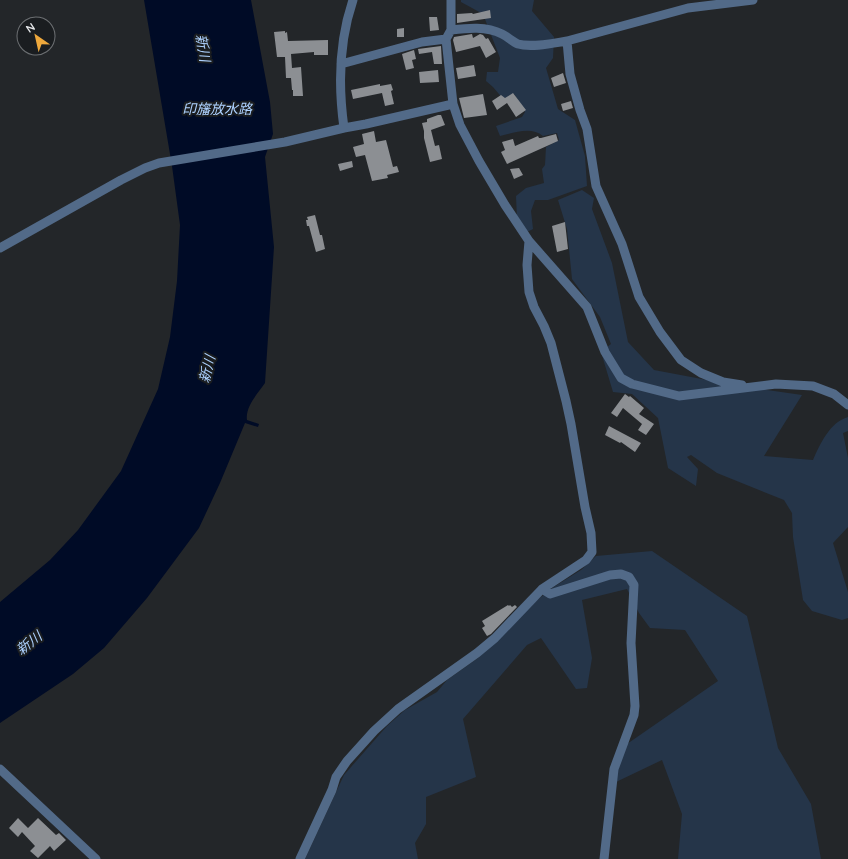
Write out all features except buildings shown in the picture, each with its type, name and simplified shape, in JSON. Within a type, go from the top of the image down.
[{"type":"street","points":[[344,128],[342,114],[341,64],[344,29],[353,0]]},
{"type":"street","points":[[450,0],[451,30],[446,39],[453,104],[460,125],[479,160],[528,241],[587,307],[605,352],[621,378],[632,384],[679,396],[776,384],[813,386],[834,394],[848,405]]},
{"type":"street","points":[[451,30],[474,28],[492,31],[502,34],[518,44],[531,45],[567,41],[688,8],[753,0]]},
{"type":"street","points":[[341,64],[422,42],[446,39]]},
{"type":"street","points":[[567,41],[570,74],[587,129],[596,186],[622,244],[639,297],[660,332],[681,360],[701,373],[723,382],[752,387]]},
{"type":"street","points":[[0,248],[121,180],[159,163],[285,142],[453,104]]},
{"type":"street","points":[[301,859],[332,790],[336,777],[347,761],[374,731],[398,709],[477,653],[500,633],[542,589],[586,560],[592,552],[566,401],[551,344],[534,307],[529,292],[527,265],[528,241]]},
{"type":"street","points":[[542,589],[550,594],[616,574],[622,574],[629,577],[634,585],[631,643],[635,706],[634,715],[614,769],[604,859]]},
{"type":"street","points":[[0,769],[96,859]]},
{"type":"shaded area","points":[[461,0],[534,0],[532,11],[554,37],[553,58],[546,68],[558,109],[575,120],[585,156],[587,186],[548,200],[535,200],[531,211],[533,229],[527,232],[517,219],[516,196],[526,188],[544,183],[542,169],[545,165],[546,147],[559,140],[557,133],[543,136],[533,131],[517,132],[500,136],[496,126],[522,117],[525,112],[514,94],[504,100],[486,81],[487,72],[498,72],[500,58],[483,14],[461,2]]},
{"type":"shaded area","points":[[582,190],[594,198],[592,209],[612,263],[628,342],[654,370],[739,386],[802,395],[764,456],[813,460],[826,434],[836,424],[848,417],[848,431],[843,433],[848,458],[848,527],[833,543],[848,592],[848,618],[842,620],[812,611],[803,600],[793,537],[792,513],[784,500],[717,473],[691,455],[687,457],[698,469],[696,486],[668,468],[658,418],[632,394],[613,392],[601,352],[611,344],[600,317],[572,279],[567,229],[558,200]]},
{"type":"shaded area","points":[[652,551],[747,616],[778,748],[811,804],[821,859],[678,859],[682,814],[662,760],[616,782],[617,770],[627,744],[718,681],[685,630],[650,628],[639,613],[627,589],[582,600],[592,658],[587,688],[576,689],[541,638],[527,645],[463,719],[476,777],[426,797],[426,824],[415,843],[418,859],[305,859],[344,775],[387,726],[405,710],[437,692],[447,680],[478,658],[501,637],[531,605],[552,588],[581,570],[596,556]]},
{"type":"water","name":"印旛放水路","points":[[144,0],[251,0],[270,102],[273,134],[265,157],[274,247],[265,383],[250,405],[247,415],[247,420],[259,424],[258,427],[245,423],[199,528],[147,598],[104,648],[73,674],[0,723],[0,602],[50,560],[78,530],[121,471],[158,389],[170,337],[177,281],[180,225],[172,166]]},
{"type":"water label","name":"新川","points":[[203,48]]},
{"type":"water label","name":"新川","points":[[207,369]]},
{"type":"water label","name":"新川","points":[[29,643]]}]
